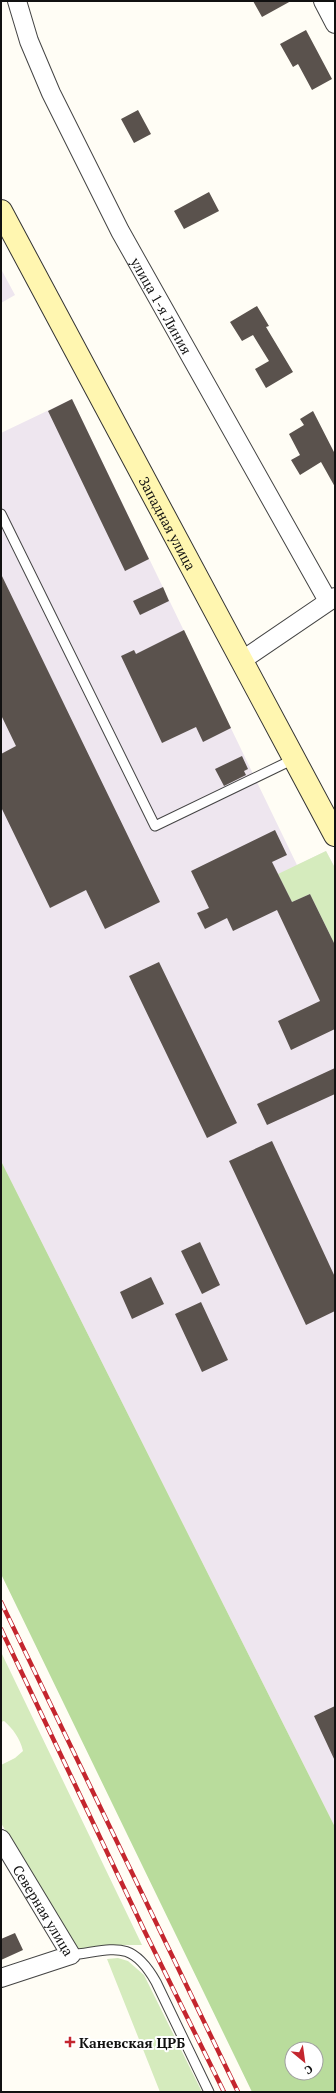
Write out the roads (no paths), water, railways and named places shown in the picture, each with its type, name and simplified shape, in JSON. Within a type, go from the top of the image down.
[{"type":"street","name":"улица 1-я Линия","points":[[17,1],[29,41],[51,93],[120,231],[332,599]]},
{"type":"street","points":[[323,1],[335,24]]},
{"type":"street","name":"Западная улица","points":[[1,211],[335,835]]},
{"type":"street","points":[[241,661],[332,599]]},
{"type":"street","name":"Северная улица","points":[[1,1839],[71,1955]]},
{"type":"street","points":[[1,1978],[71,1955]]},
{"type":"lane","points":[[1,514],[155,826],[294,759]]},
{"type":"lane","name":"Северная улица","points":[[71,1955],[118,1950],[130,1952],[138,1957],[148,1968],[156,1982],[209,2092]]},
{"type":"railway","points":[[1,1602],[238,2092]]},
{"type":"railway","points":[[1,1629],[144,1930],[224,2092]]},
{"type":"place","name":"Каневская ЦРБ","points":[[70,2042]]}]
